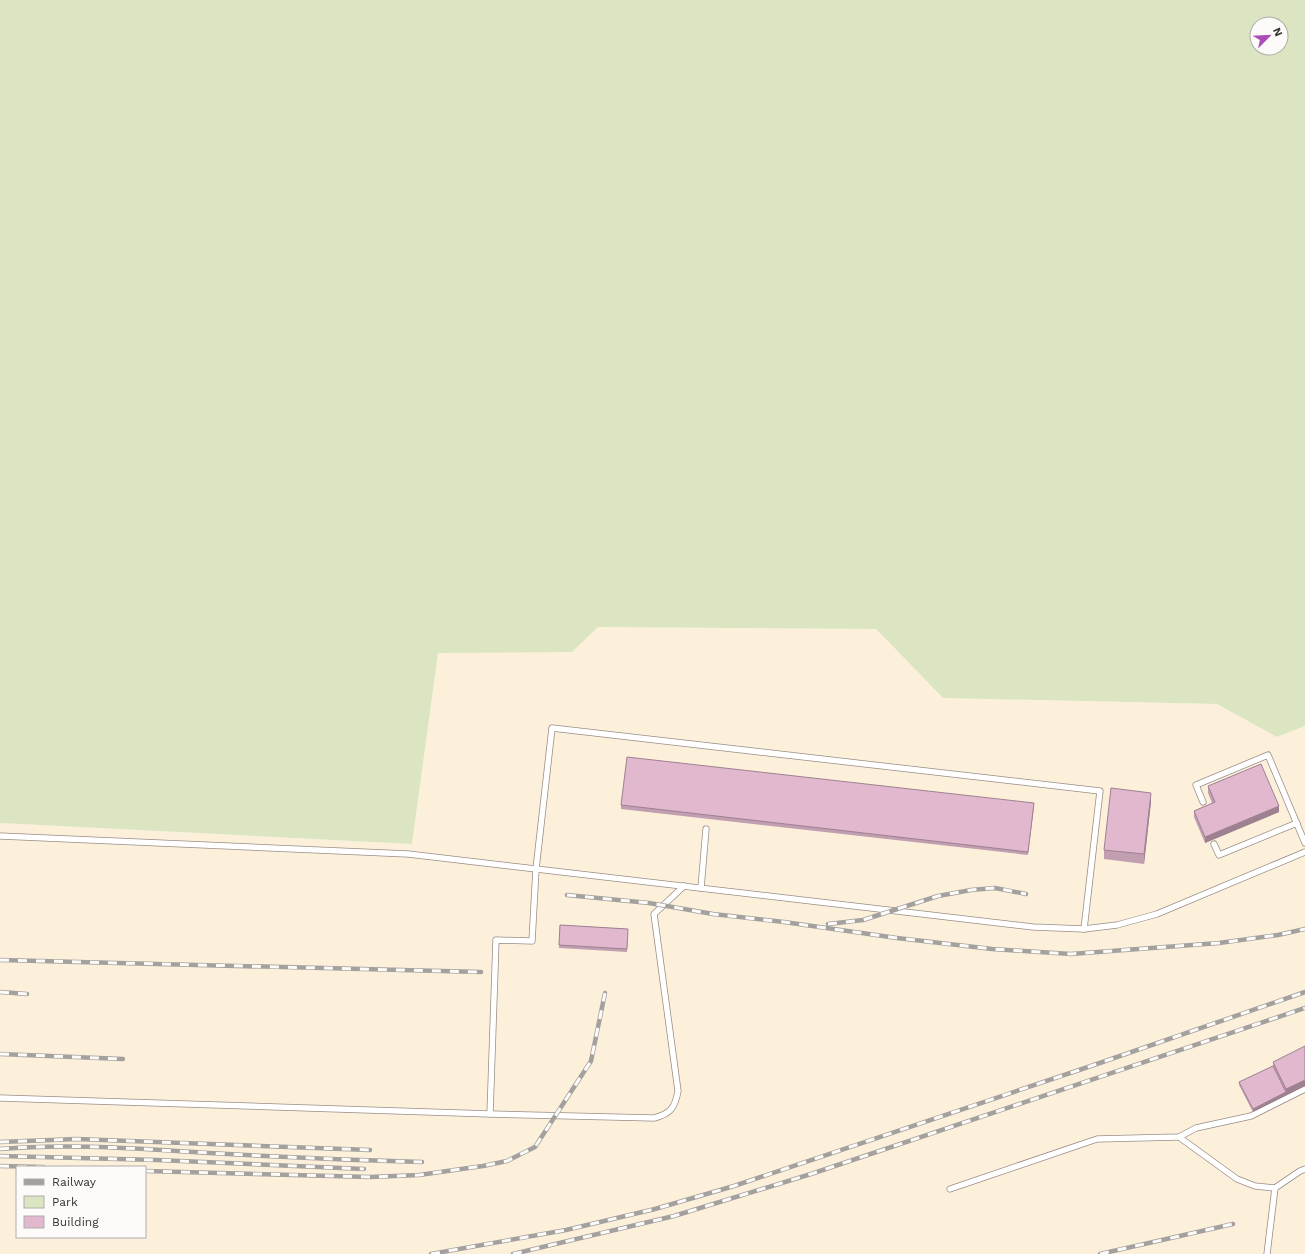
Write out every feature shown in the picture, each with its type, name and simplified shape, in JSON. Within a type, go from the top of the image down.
[{"type":"lane","points":[[490,1114],[496,940],[532,941],[536,869],[552,728],[1100,791],[1084,929]]},
{"type":"lane","points":[[1203,802],[1196,785],[1268,754],[1305,843]]},
{"type":"lane","points":[[1214,844],[1219,855],[1296,823]]},
{"type":"lane","points":[[701,888],[706,829]]},
{"type":"lane","points":[[0,836],[408,854],[1033,927],[1084,929],[1117,925],[1157,914],[1305,852]]},
{"type":"lane","points":[[0,1098],[490,1114],[654,1118],[664,1116],[671,1110],[676,1101],[678,1091],[654,914],[684,886]]},
{"type":"lane","points":[[950,1188],[1097,1138],[1179,1137],[1196,1128],[1251,1116],[1305,1089]]},
{"type":"lane","points":[[1179,1137],[1237,1179],[1255,1186],[1275,1188],[1305,1169]]},
{"type":"lane","points":[[1267,1254],[1275,1188]]},
{"type":"shaded area","points":[[597,627],[876,629],[943,698],[1217,704],[1277,737],[1305,726],[1305,1254],[0,1254],[0,823],[412,844],[438,652],[572,652]]},
{"type":"green space","points":[[0,0],[1305,0],[1305,726],[1277,737],[1217,704],[943,698],[876,629],[598,627],[572,652],[438,653],[412,844],[0,823]]},
{"type":"building","points":[[627,757],[1034,803],[1028,852],[621,805]]},
{"type":"building","points":[[1261,764],[1279,806],[1205,837],[1194,811],[1215,802],[1208,786]]},
{"type":"building","points":[[1111,788],[1151,793],[1144,854],[1104,850]]},
{"type":"building","points":[[560,925],[628,929],[627,949],[559,945]]},
{"type":"building","points":[[1305,1046],[1305,1080],[1286,1089],[1273,1062]]},
{"type":"building","points":[[1273,1066],[1286,1092],[1253,1109],[1239,1082]]},
{"type":"railway","points":[[828,924],[863,920],[938,896],[971,890],[995,888],[1026,894]]},
{"type":"railway","points":[[567,895],[649,903],[713,914],[784,922],[897,938],[992,949],[1071,954],[1219,943],[1278,935],[1305,929]]},
{"type":"railway","points":[[0,960],[481,972]]},
{"type":"railway","points":[[0,992],[27,994]]},
{"type":"railway","points":[[431,1254],[566,1230],[655,1209],[734,1186],[1091,1066],[1305,992]]},
{"type":"railway","points":[[146,1171],[370,1177],[419,1175],[507,1161],[535,1147],[591,1061],[605,993]]},
{"type":"railway","points":[[513,1254],[674,1216],[811,1174],[1305,1008]]},
{"type":"railway","points":[[0,1054],[123,1059]]},
{"type":"railway","points":[[0,1142],[77,1139],[370,1150]]},
{"type":"railway","points":[[0,1149],[26,1147],[104,1147],[289,1157],[422,1162]]},
{"type":"railway","points":[[0,1156],[157,1160],[364,1169]]},
{"type":"railway","points":[[0,1166],[16,1166]]},
{"type":"railway","points":[[1100,1254],[1233,1224]]}]
